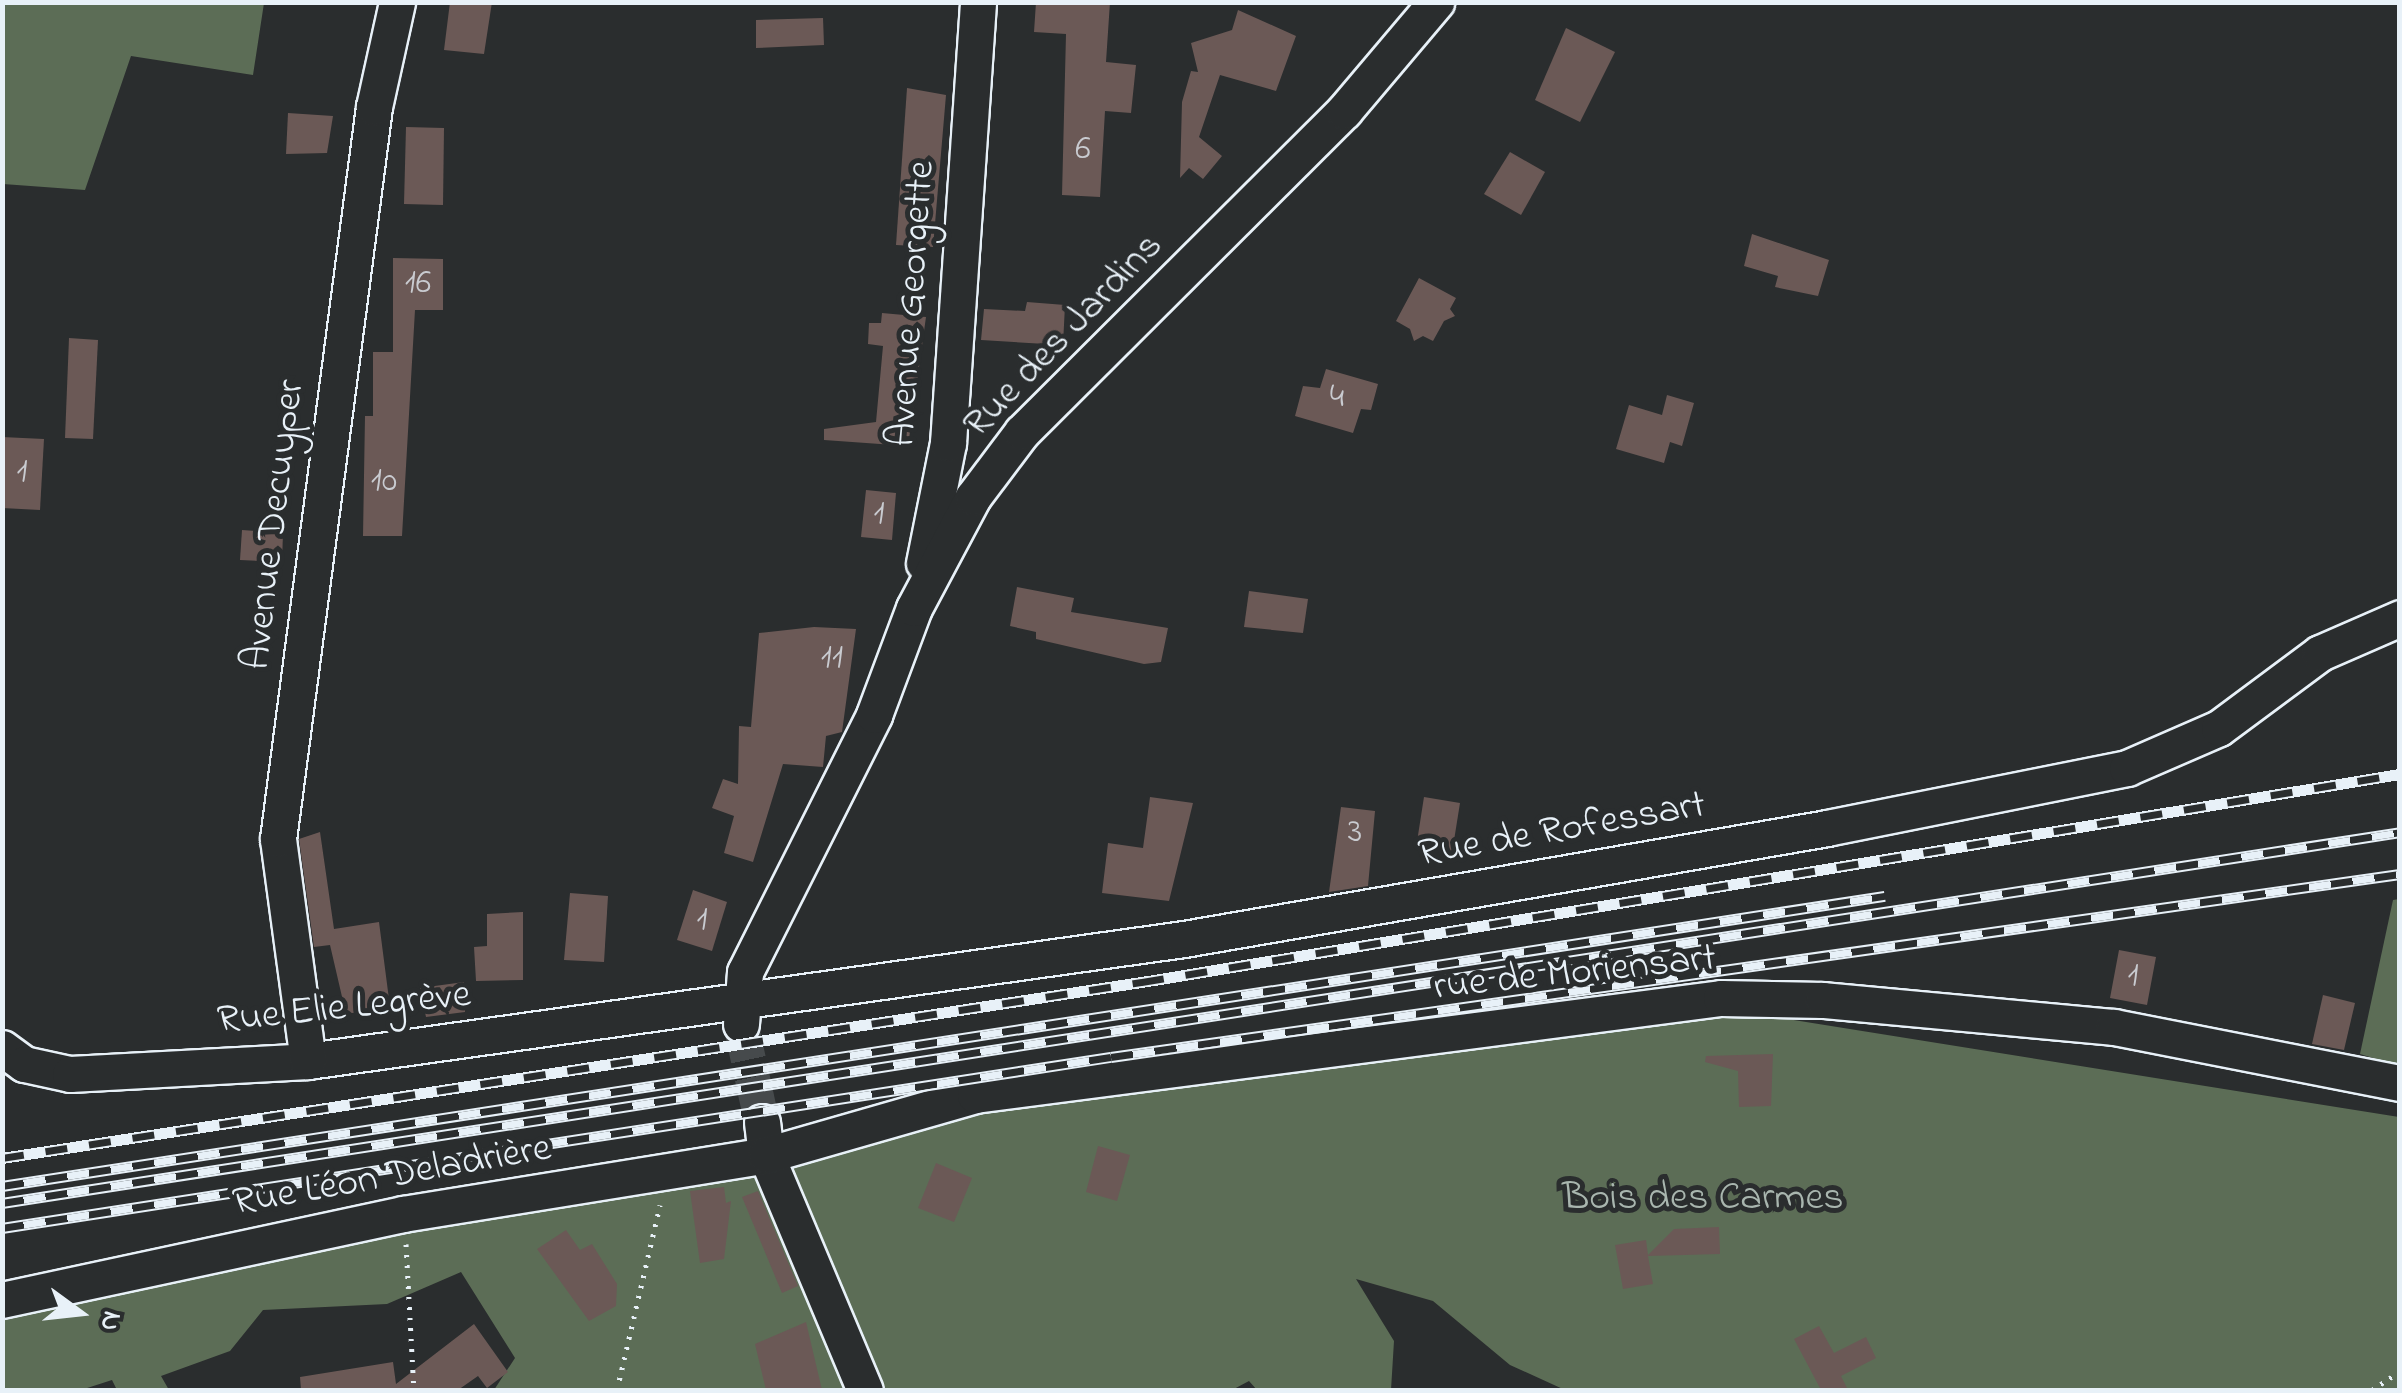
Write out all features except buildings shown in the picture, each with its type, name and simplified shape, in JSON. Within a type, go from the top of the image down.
[{"type":"street","name":"Avenue Georgette","points":[[914,608],[946,460],[978,2]]},
{"type":"street","name":"Rue des Jardins","points":[[740,1014],[745,972],[874,715],[914,608],[973,497],[1022,432],[1344,111],[1436,2]]},
{"type":"street","name":"Avenue Decuyper","points":[[308,1061],[278,839],[374,108],[394,19]]},
{"type":"street","name":"Rue de Rofessart","points":[[698,1008],[740,1014],[2037,790],[2127,768],[2219,728],[2320,653],[2400,618]]},
{"type":"street","name":"rue de Moriensart","points":[[764,1139],[975,1095],[1720,998],[1823,1000],[2114,1026],[2400,1082]]},
{"type":"street","name":"Rue Elie Legrève","points":[[2,1048],[24,1064],[70,1074],[308,1061],[698,1008]]},
{"type":"street","name":"Rue Léon Deladrière","points":[[2,1300],[403,1214],[658,1173],[764,1139]]},
{"type":"street","points":[[764,1139],[865,1390]]},
{"type":"path","points":[[617,1390],[656,1234],[658,1173]]},
{"type":"path","points":[[403,1214],[414,1390]]},
{"type":"path","points":[[2372,1390],[2400,1371]]},
{"type":"green space","points":[[2,3],[264,3],[253,75],[131,56],[85,190],[3,184]]},
{"type":"green space","points":[[2399,899],[2399,1066],[2360,1054],[2393,900]]},
{"type":"green space","name":"Bois des Carmes","points":[[1706,1006],[2399,1117],[2399,1390],[1565,1390],[1510,1365],[1433,1301],[1356,1279],[1394,1341],[1391,1390],[1257,1390],[1249,1381],[1232,1390],[494,1390],[515,1358],[461,1272],[387,1304],[263,1310],[230,1351],[161,1376],[169,1390],[117,1390],[112,1380],[81,1390],[3,1390],[3,1283],[1011,1097]]},
{"type":"tunnel","points":[[741,1025],[762,1122]]},
{"type":"railway","points":[[2,1158],[1142,982],[2400,774]]},
{"type":"railway","points":[[2,1203],[2400,832]]},
{"type":"railway","points":[[2,1228],[1111,1057],[2400,874]]},
{"type":"railway","points":[[2,1186],[1885,896]]}]
